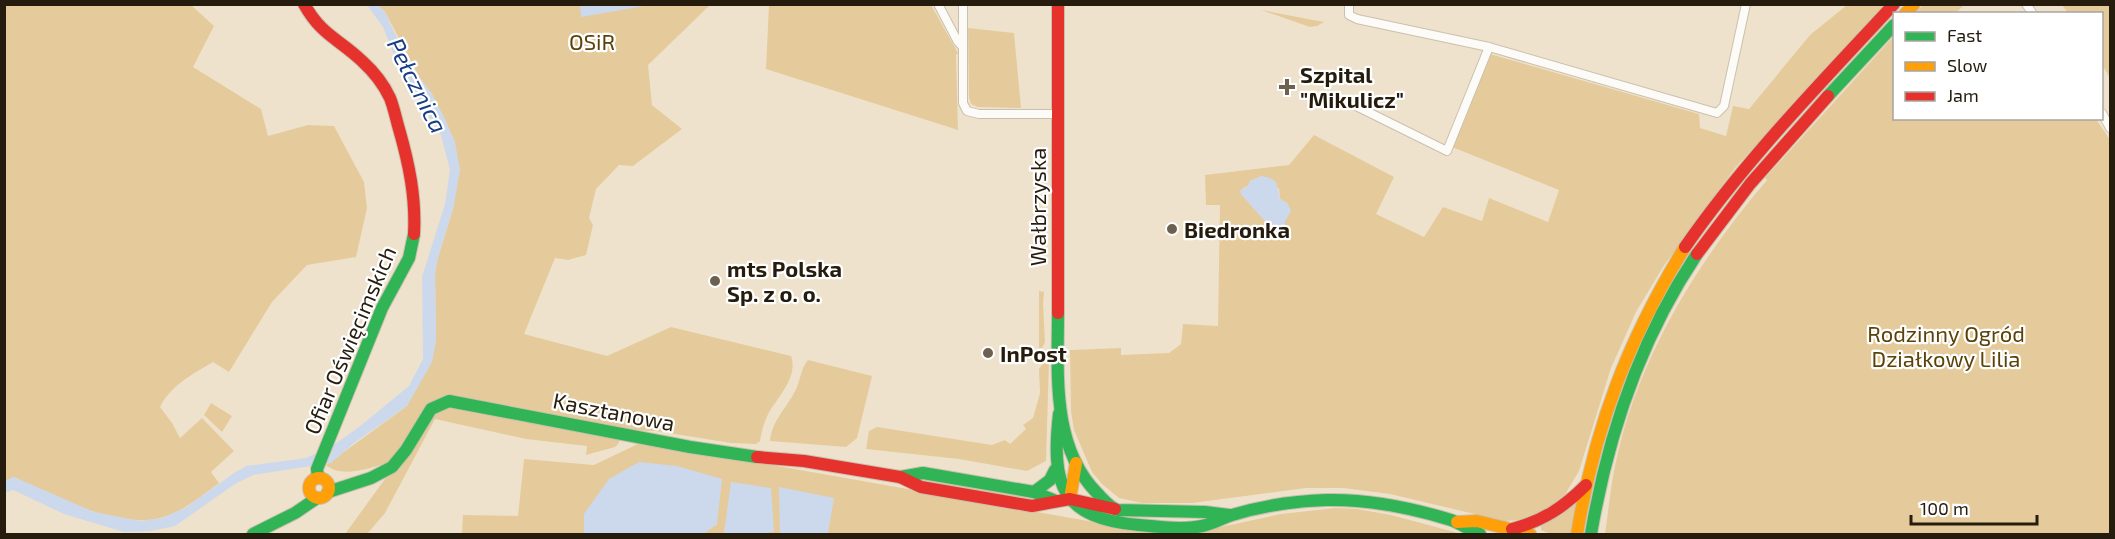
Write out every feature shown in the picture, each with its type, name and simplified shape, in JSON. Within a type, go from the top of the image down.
[{"type":"main road","name":"Ofiar Oświęcimskich","points":[[304,4],[314,22],[362,61],[380,80],[390,98],[410,169],[415,211],[413,244],[409,258],[382,308],[326,447],[319,485]]},
{"type":"main road","name":"Wałbrzyska","points":[[1058,4],[1060,410],[1054,442],[1055,470],[1062,487],[1064,500],[1088,514],[1108,521],[1140,526],[1182,527],[1210,524],[1229,515],[1303,502],[1356,500],[1457,522],[1480,534]]},
{"type":"main road","points":[[1577,534],[1586,485],[1601,427],[1625,359],[1650,307],[1677,259],[1734,181],[1894,4]]},
{"type":"main road","points":[[1591,534],[1601,476],[1624,400],[1648,342],[1678,284],[1704,243],[1750,184],[1893,26]]},
{"type":"main road","name":"Kasztanowa","points":[[319,485],[356,482],[383,473],[406,450],[431,409],[449,401],[690,447],[763,458],[804,461],[900,477],[921,486],[1032,506],[1064,500]]},
{"type":"main road","name":"Wałbrzyska","points":[[1060,410],[1076,463],[1093,489],[1115,509],[1155,513],[1209,511],[1229,515]]},
{"type":"main road","points":[[1064,500],[1076,463]]},
{"type":"main road","points":[[1034,492],[1050,480],[1055,470]]},
{"type":"main road","name":"Kasztanowa","points":[[900,477],[923,473],[1115,509]]},
{"type":"main road","points":[[254,534],[272,525],[319,485]]},
{"type":"main road","points":[[1512,529],[1538,523],[1555,514],[1586,485]]},
{"type":"main road","name":"Wałbrzyska","points":[[1457,522],[1477,521],[1530,534]]},
{"type":"street","points":[[938,4],[962,46]]},
{"type":"street","points":[[963,4],[963,103],[967,111],[979,114],[1058,114]]},
{"type":"street","points":[[1348,6],[1349,15],[1357,19],[1489,47],[1717,113],[1724,106],[1746,4]]},
{"type":"street","points":[[1358,107],[1447,151],[1489,47]]},
{"type":"green space","points":[[1924,4],[1964,4],[1957,12],[1916,12]]},
{"type":"green space","points":[[5,5],[191,5],[214,26],[193,67],[261,109],[268,136],[308,125],[334,126],[364,182],[367,208],[356,257],[307,265],[272,302],[229,372],[213,362],[176,386],[160,407],[180,438],[202,418],[234,451],[211,472],[219,483],[191,504],[168,516],[142,520],[105,515],[66,501],[14,477],[5,481]]},
{"type":"green space","name":"OSiR","points":[[378,5],[710,5],[648,65],[652,105],[682,129],[633,166],[619,165],[596,189],[589,218],[593,225],[586,255],[568,260],[555,258],[524,334],[607,356],[671,327],[791,356],[793,363],[790,377],[767,417],[760,441],[756,444],[731,443],[656,431],[620,430],[594,422],[445,395],[429,403],[423,409],[397,455],[382,467],[380,465],[345,472],[331,469],[326,465],[407,406],[436,341],[435,275],[454,205],[455,142],[432,94],[420,78],[385,12]]},
{"type":"green space","points":[[769,5],[931,5],[958,53],[956,55],[958,130],[766,69]]},
{"type":"green space","points":[[1847,5],[1884,5],[1735,168],[1663,267],[1636,312],[1611,368],[1579,471],[1563,498],[1544,512],[1522,520],[1504,521],[1390,494],[1343,488],[1306,488],[1192,503],[1142,503],[1119,498],[1092,472],[1074,430],[1071,411],[1070,350],[1121,348],[1121,355],[1169,353],[1181,344],[1183,324],[1218,326],[1220,205],[1206,205],[1205,175],[1289,165],[1314,135],[1394,177],[1376,214],[1424,237],[1443,207],[1482,221],[1489,198],[1548,222],[1559,190],[1452,147],[1490,54],[1699,114],[1700,128],[1726,136],[1733,106],[1749,109],[1810,35]],"holes":[[[1262,176],[1279,189],[1280,199],[1288,204],[1285,221],[1254,208],[1241,194],[1250,181]]]},
{"type":"green space","points":[[2062,5],[2110,5],[2110,78],[2103,66],[2103,12],[2067,12]]},
{"type":"green space","points":[[1261,10],[1324,22],[1310,27]]},
{"type":"green space","points":[[968,28],[1014,33],[1021,108],[978,107],[971,104]]},
{"type":"green space","name":"Rodzinny Ogród Działkowy Lilia","points":[[1893,37],[1893,120],[2097,120],[2110,140],[2110,534],[1605,534],[1614,471],[1624,431],[1653,353],[1693,280],[1716,245],[1767,180],[1765,178]]},
{"type":"green space","points":[[1039,291],[1044,292],[1045,342],[1042,348],[1039,348]]},
{"type":"green space","points":[[1046,359],[1049,361],[1046,461],[1027,471],[959,459],[866,449],[869,431],[877,427],[992,445],[1005,440],[1010,444],[1026,429],[1023,425],[1033,418],[1040,393],[1039,369]]},
{"type":"green space","points":[[808,360],[872,376],[857,438],[846,447],[770,441],[777,419],[794,394]]},
{"type":"green space","points":[[211,403],[232,416],[222,432],[204,415]]},
{"type":"green space","points":[[448,406],[619,438],[619,443],[615,447],[586,455],[587,446],[526,439],[435,419],[385,513],[367,534],[345,534],[385,479],[397,471],[432,415]]},
{"type":"green space","points":[[642,442],[1094,522],[1216,528],[1281,514],[1335,508],[1391,515],[1462,534],[761,534],[774,531],[732,482],[724,534],[703,534],[717,524],[584,514],[584,534],[462,534],[463,515],[518,516],[524,459],[594,465]]},
{"type":"green space","points":[[913,477],[1041,499],[1038,502],[915,481]]},
{"type":"green space","points":[[1576,501],[1572,534],[1550,534],[1541,530],[1541,526]]},
{"type":"water","points":[[644,4],[644,6],[581,17],[580,5]]},
{"type":"water","name":"Pełcznica","points":[[367,5],[378,5],[385,12],[420,78],[432,94],[455,142],[460,170],[454,205],[437,261],[435,275],[436,341],[432,362],[407,406],[354,443],[331,463],[253,475],[235,484],[175,526],[150,531],[124,532],[64,514],[13,490],[5,493],[5,481],[14,477],[94,512],[141,521],[162,518],[185,508],[246,466],[306,458],[335,444],[409,386],[423,359],[422,277],[445,204],[450,170],[441,135],[399,67],[383,27]]},
{"type":"water","points":[[1262,176],[1276,182],[1280,199],[1288,204],[1291,211],[1285,221],[1283,232],[1277,235],[1241,194],[1240,190],[1248,186],[1250,181]]},
{"type":"water","points":[[639,462],[677,466],[722,479],[717,524],[703,534],[584,534],[584,514],[609,479]]},
{"type":"water","points":[[731,482],[771,488],[774,531],[761,534],[724,534]]},
{"type":"water","points":[[779,487],[834,498],[828,533],[780,533]]},
{"type":"traffic: fast","points":[[1828,96],[1893,26]]},
{"type":"traffic: fast","points":[[318,478],[317,469],[382,308],[409,258],[414,234]]},
{"type":"traffic: fast","points":[[1591,534],[1607,460],[1629,388],[1659,320],[1697,254]]},
{"type":"traffic: fast","points":[[1058,313],[1058,384],[1064,431],[1082,474],[1097,493],[1118,510],[1205,512],[1229,515]]},
{"type":"traffic: fast","points":[[328,492],[371,478],[392,467],[406,450],[431,409],[449,401],[690,447],[757,457]]},
{"type":"traffic: fast","points":[[1059,414],[1057,460],[1060,478],[1067,494],[1077,506],[1092,515],[1113,521],[1162,527],[1194,527],[1267,507],[1342,500],[1390,505],[1421,512],[1451,520],[1480,534]]},
{"type":"traffic: fast","points":[[1034,492],[1050,480],[1055,470]]},
{"type":"traffic: fast","points":[[900,477],[923,473],[1034,492],[1056,501]]},
{"type":"traffic: fast","points":[[253,534],[295,513],[317,498]]},
{"type":"traffic: slow","points":[[1907,12],[1914,4]]},
{"type":"traffic: slow","points":[[1577,534],[1593,457],[1616,385],[1647,316],[1685,247]]},
{"type":"traffic: slow","points":[[1070,499],[1076,463]]},
{"type":"traffic: slow","points":[[319,478],[326,481],[329,488],[326,495],[319,498],[312,495],[309,488],[312,481],[319,478]]},
{"type":"traffic: slow","points":[[1457,522],[1477,521],[1530,534]]},
{"type":"traffic: jam","points":[[304,4],[324,30],[370,69],[390,98],[409,168],[414,207],[414,234]]},
{"type":"traffic: jam","points":[[1058,4],[1058,313]]},
{"type":"traffic: jam","points":[[1685,247],[1759,152],[1894,4]]},
{"type":"traffic: jam","points":[[1697,254],[1750,184],[1828,96]]},
{"type":"traffic: jam","points":[[757,457],[804,461],[900,477],[921,487],[1032,506],[1070,499],[1115,509]]},
{"type":"traffic: jam","points":[[1512,529],[1534,522],[1552,512],[1586,485]]},
{"type":"place","name":"Szpital \"Mikulicz\"","points":[[1287,87]]},
{"type":"place","name":"Biedronka","points":[[1172,229]]},
{"type":"place","name":"mts Polska Sp. z o. o.","points":[[715,281]]},
{"type":"place","name":"InPost","points":[[988,353]]}]
